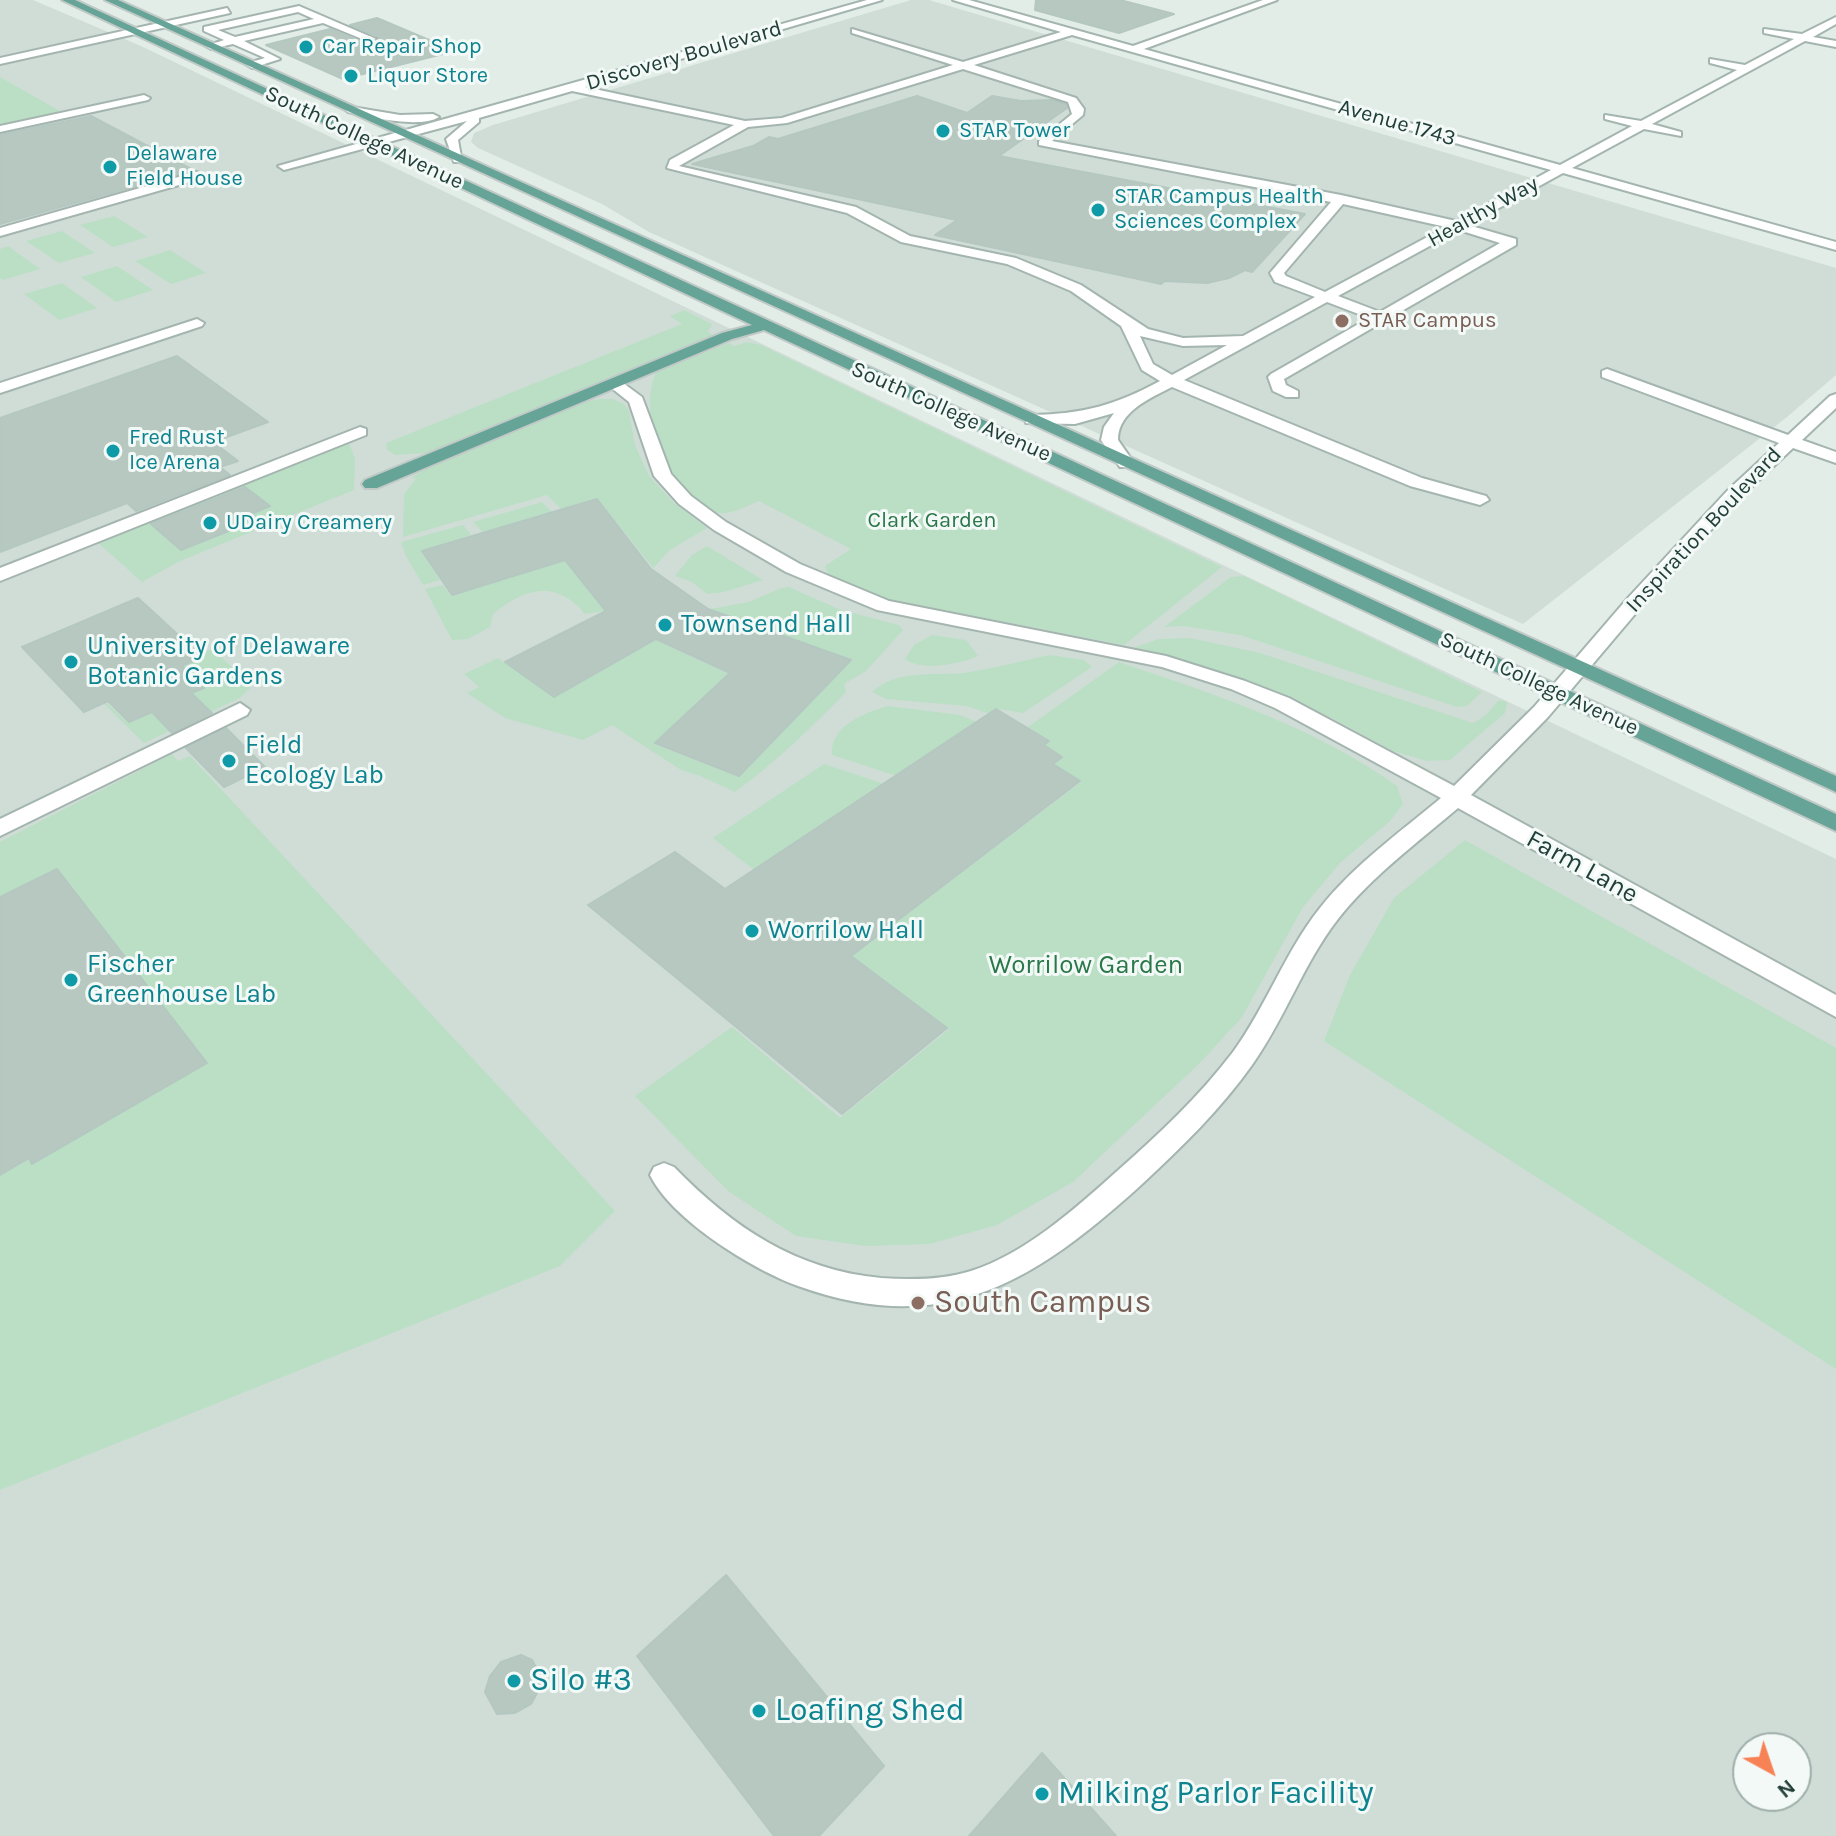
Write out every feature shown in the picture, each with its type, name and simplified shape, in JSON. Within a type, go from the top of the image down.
[{"type":"main road","name":"South College Avenue","points":[[67,0],[1836,823]]},
{"type":"main road","name":"South College Avenue","points":[[110,0],[1836,785]]},
{"type":"main road","points":[[371,484],[761,325],[818,322]]},
{"type":"street","name":"Discovery Boulevard","points":[[406,135],[877,0]]},
{"type":"street","name":"Avenue 1743","points":[[958,0],[1836,246]]},
{"type":"street","points":[[1134,49],[1272,0]]},
{"type":"street","points":[[252,5],[275,14]]},
{"type":"street","points":[[0,61],[239,8]]},
{"type":"street","points":[[252,65],[275,59],[208,29],[299,9],[371,39]]},
{"type":"street","points":[[211,46],[324,20]]},
{"type":"street","name":"Healthy Way","points":[[1032,420],[1075,419],[1131,403],[1836,20]]},
{"type":"street","points":[[856,31],[1065,97],[1077,104],[1077,115],[1043,143],[1341,199],[1459,225],[1511,242],[1276,377],[1279,388],[1292,394],[1257,417]]},
{"type":"street","points":[[1768,31],[1836,44]]},
{"type":"street","points":[[571,88],[745,124],[806,116],[1071,32]]},
{"type":"street","points":[[226,53],[248,47]]},
{"type":"street","points":[[1714,61],[1747,69]]},
{"type":"street","points":[[0,129],[144,98]]},
{"type":"street","name":"Discovery Boulevard","points":[[352,110],[417,119],[491,111]]},
{"type":"street","name":"Discovery Boulevard","points":[[458,159],[452,144],[454,134],[491,111]]},
{"type":"street","points":[[1609,117],[1677,134]]},
{"type":"street","points":[[745,124],[674,163],[673,168],[861,214],[906,239],[1011,261],[1076,288],[1143,332],[1183,342],[1219,343],[1251,339]]},
{"type":"street","points":[[284,166],[406,135]]},
{"type":"street","points":[[297,173],[384,148],[406,135]]},
{"type":"street","points":[[0,232],[196,176]]},
{"type":"street","points":[[1341,199],[1277,273],[1280,279],[1381,317]]},
{"type":"street","points":[[0,388],[197,323]]},
{"type":"street","points":[[1127,324],[1147,367],[1172,381],[1416,482],[1480,500]]},
{"type":"street","points":[[1607,374],[1836,458]]},
{"type":"street","name":"Farm Lane","points":[[614,383],[636,400],[663,476],[685,500],[720,526],[793,568],[884,606],[1166,662],[1282,703],[1836,1007]]},
{"type":"street","name":"Inspiration Boulevard","points":[[1558,692],[1695,536],[1789,441],[1836,399]]},
{"type":"street","name":"Healthy Way","points":[[1126,463],[1114,452],[1108,438],[1117,419],[1131,403]]},
{"type":"street","points":[[0,575],[360,432]]},
{"type":"street","points":[[664,1175],[711,1219],[767,1259],[835,1283],[920,1294],[973,1284],[1006,1270],[1082,1218],[1165,1142],[1219,1087],[1258,1036],[1297,959],[1329,914],[1456,797],[1558,692]]},
{"type":"street","points":[[0,828],[240,710]]},
{"type":"shaded area","name":"South Campus","points":[[0,0],[33,0],[141,46],[1836,859],[1836,1836],[0,1836]]},
{"type":"shaded area","name":"STAR Campus","points":[[911,0],[929,0],[1836,268],[1836,375],[1523,624],[649,232],[602,204],[478,148],[471,142],[474,133],[493,125]]},
{"type":"green space","points":[[0,77],[60,111],[0,126]]},
{"type":"green space","points":[[114,216],[148,237],[113,247],[80,225]]},
{"type":"green space","points":[[62,231],[95,253],[59,263],[26,241]]},
{"type":"green space","points":[[8,246],[40,269],[3,280],[0,278],[0,249]]},
{"type":"green space","points":[[170,250],[206,273],[171,284],[135,261]]},
{"type":"green space","points":[[117,266],[153,290],[116,302],[81,277]]},
{"type":"green space","points":[[62,283],[97,308],[59,320],[24,294]]},
{"type":"green space","points":[[684,310],[712,324],[708,332],[714,336],[427,453],[395,455],[387,450],[386,443],[682,324],[670,316]]},
{"type":"green space","name":"Clark Garden","points":[[747,342],[761,345],[1222,567],[1124,645],[892,600],[843,584],[828,574],[825,566],[851,549],[759,501],[730,512],[712,511],[682,487],[660,450],[650,409],[656,372],[729,343],[734,346]]},
{"type":"green space","points":[[613,399],[624,404],[629,411],[635,445],[649,476],[674,503],[707,528],[670,550],[653,568],[597,498],[561,509],[547,495],[403,537],[404,494],[416,479],[412,477],[437,463],[578,403]]},
{"type":"green space","points":[[349,443],[355,459],[354,490],[180,561],[142,582],[95,540]]},
{"type":"green space","points":[[542,502],[552,512],[483,532],[473,522]]},
{"type":"green space","points":[[463,525],[471,535],[421,551],[440,580],[423,585],[401,542]]},
{"type":"green space","points":[[707,546],[763,580],[707,594],[692,582],[675,576],[692,555]]},
{"type":"green space","points":[[565,561],[605,611],[585,614],[563,596],[552,592],[529,593],[493,614],[490,627],[468,639],[452,640],[425,589],[443,585],[451,596]]},
{"type":"green space","points":[[1244,576],[1482,692],[1467,706],[1457,707],[1240,635],[1184,626],[1164,627],[1231,577]]},
{"type":"green space","points":[[789,587],[841,610],[899,625],[903,630],[866,671],[844,684],[846,692],[806,732],[735,792],[681,770],[612,725],[583,740],[505,718],[467,693],[479,687],[464,674],[498,658],[554,697],[656,640],[729,674],[654,744],[739,777],[852,660],[710,609],[749,602]]},
{"type":"green space","points":[[932,635],[966,640],[978,656],[931,666],[905,659],[914,645]]},
{"type":"green space","points":[[1190,638],[1260,653],[1473,723],[1486,715],[1499,700],[1507,702],[1505,713],[1450,760],[1427,761],[1393,751],[1332,718],[1257,684],[1133,648],[1159,639]]},
{"type":"green space","points":[[212,649],[249,682],[250,688],[240,698],[144,743],[104,704],[107,703],[128,723],[204,688],[183,666],[202,658],[200,654]]},
{"type":"green space","points":[[1050,655],[1084,660],[1092,667],[1023,713],[999,709],[990,714],[967,706],[886,699],[872,692],[903,677],[963,673]]},
{"type":"green space","name":"Worrilow Garden","points":[[1119,662],[1263,714],[1332,746],[1397,786],[1403,804],[1390,821],[1340,863],[1303,907],[1242,1017],[1200,1063],[1073,1182],[997,1225],[929,1244],[865,1246],[796,1236],[728,1191],[635,1096],[732,1027],[840,1118],[948,1030],[852,956],[1081,782],[1054,764],[1062,756],[1045,745],[1049,740],[1028,727]]},
{"type":"green space","points":[[888,706],[960,715],[977,722],[897,776],[832,755],[836,736],[843,728],[860,716]]},
{"type":"green space","points":[[172,754],[178,761],[190,756],[615,1211],[560,1266],[0,1490],[0,842]]},
{"type":"green space","points":[[824,764],[885,784],[754,870],[713,838]]},
{"type":"green space","points":[[1465,840],[1836,1048],[1836,1369],[1324,1041],[1350,975],[1394,898]]},
{"type":"building","points":[[1036,0],[1120,0],[1174,14],[1119,33],[1035,10]]},
{"type":"building","points":[[377,18],[455,51],[343,79],[266,45],[330,29],[366,44],[377,42],[377,36],[350,25]]},
{"type":"building","name":"STAR Campus Health Sciences Complex","points":[[917,96],[967,113],[992,96],[1021,101],[1053,100],[1066,104],[1067,108],[999,156],[1305,214],[1252,272],[1245,270],[1207,283],[1165,281],[1161,284],[935,235],[957,220],[692,164],[753,146],[769,137],[778,139]]},
{"type":"building","name":"Delaware Field House","points":[[91,116],[193,170],[0,224],[0,135]]},
{"type":"building","name":"Fred Rust Ice Arena","points":[[177,356],[268,422],[213,442],[238,461],[220,467],[230,475],[136,511],[127,503],[0,552],[0,418]]},
{"type":"building","name":"UDairy Creamery","points":[[245,487],[270,506],[251,514],[256,517],[229,528],[231,530],[181,550],[151,524]]},
{"type":"building","name":"Townsend Hall","points":[[597,499],[651,569],[708,609],[851,660],[739,776],[655,743],[730,673],[656,639],[554,697],[505,662],[606,611],[565,560],[452,595],[422,551]]},
{"type":"building","name":"University of Delaware Botanic Gardens","points":[[138,598],[202,657],[182,666],[204,688],[191,693],[212,713],[172,733],[152,712],[129,722],[108,701],[84,712],[22,647]]},
{"type":"building","name":"Worrilow Hall","points":[[996,709],[1049,741],[1044,745],[1062,757],[1053,764],[1080,781],[851,956],[947,1028],[842,1114],[588,905],[675,852],[725,889]]},
{"type":"building","name":"Field Ecology Lab","points":[[226,728],[265,767],[224,787],[186,748]]},
{"type":"building","name":"Fischer Greenhouse Lab","points":[[57,869],[207,1063],[32,1164],[29,1158],[0,1175],[0,897]]},
{"type":"building","name":"Loafing Shed","points":[[726,1575],[884,1766],[819,1836],[774,1836],[637,1656]]},
{"type":"building","name":"Silo #3","points":[[521,1655],[532,1660],[539,1672],[541,1686],[531,1704],[515,1713],[497,1714],[485,1692],[490,1676],[501,1662]]},
{"type":"building","name":"Milking Parlor Facility","points":[[1042,1753],[1116,1836],[969,1836]]},
{"type":"place","name":"Car Repair Shop","points":[[306,47]]},
{"type":"place","name":"Liquor Store","points":[[351,76]]},
{"type":"place","name":"STAR Tower","points":[[943,131]]},
{"type":"place","name":"Delaware Field House","points":[[110,167]]},
{"type":"place","name":"STAR Campus Health Sciences Complex","points":[[1098,210]]},
{"type":"place","name":"STAR Campus","points":[[1342,321]]},
{"type":"place","name":"Fred Rust Ice Arena","points":[[113,451]]},
{"type":"place","name":"UDairy Creamery","points":[[210,523]]},
{"type":"place","name":"Townsend Hall","points":[[665,625]]},
{"type":"place","name":"University of Delaware Botanic Gardens","points":[[71,662]]},
{"type":"place","name":"Field Ecology Lab","points":[[229,761]]},
{"type":"place","name":"Worrilow Hall","points":[[752,931]]},
{"type":"place","name":"Fischer Greenhouse Lab","points":[[71,980]]},
{"type":"place","name":"South Campus","points":[[918,1303]]},
{"type":"place","name":"Silo #3","points":[[514,1681]]},
{"type":"place","name":"Loafing Shed","points":[[759,1711]]},
{"type":"place","name":"Milking Parlor Facility","points":[[1042,1794]]}]
